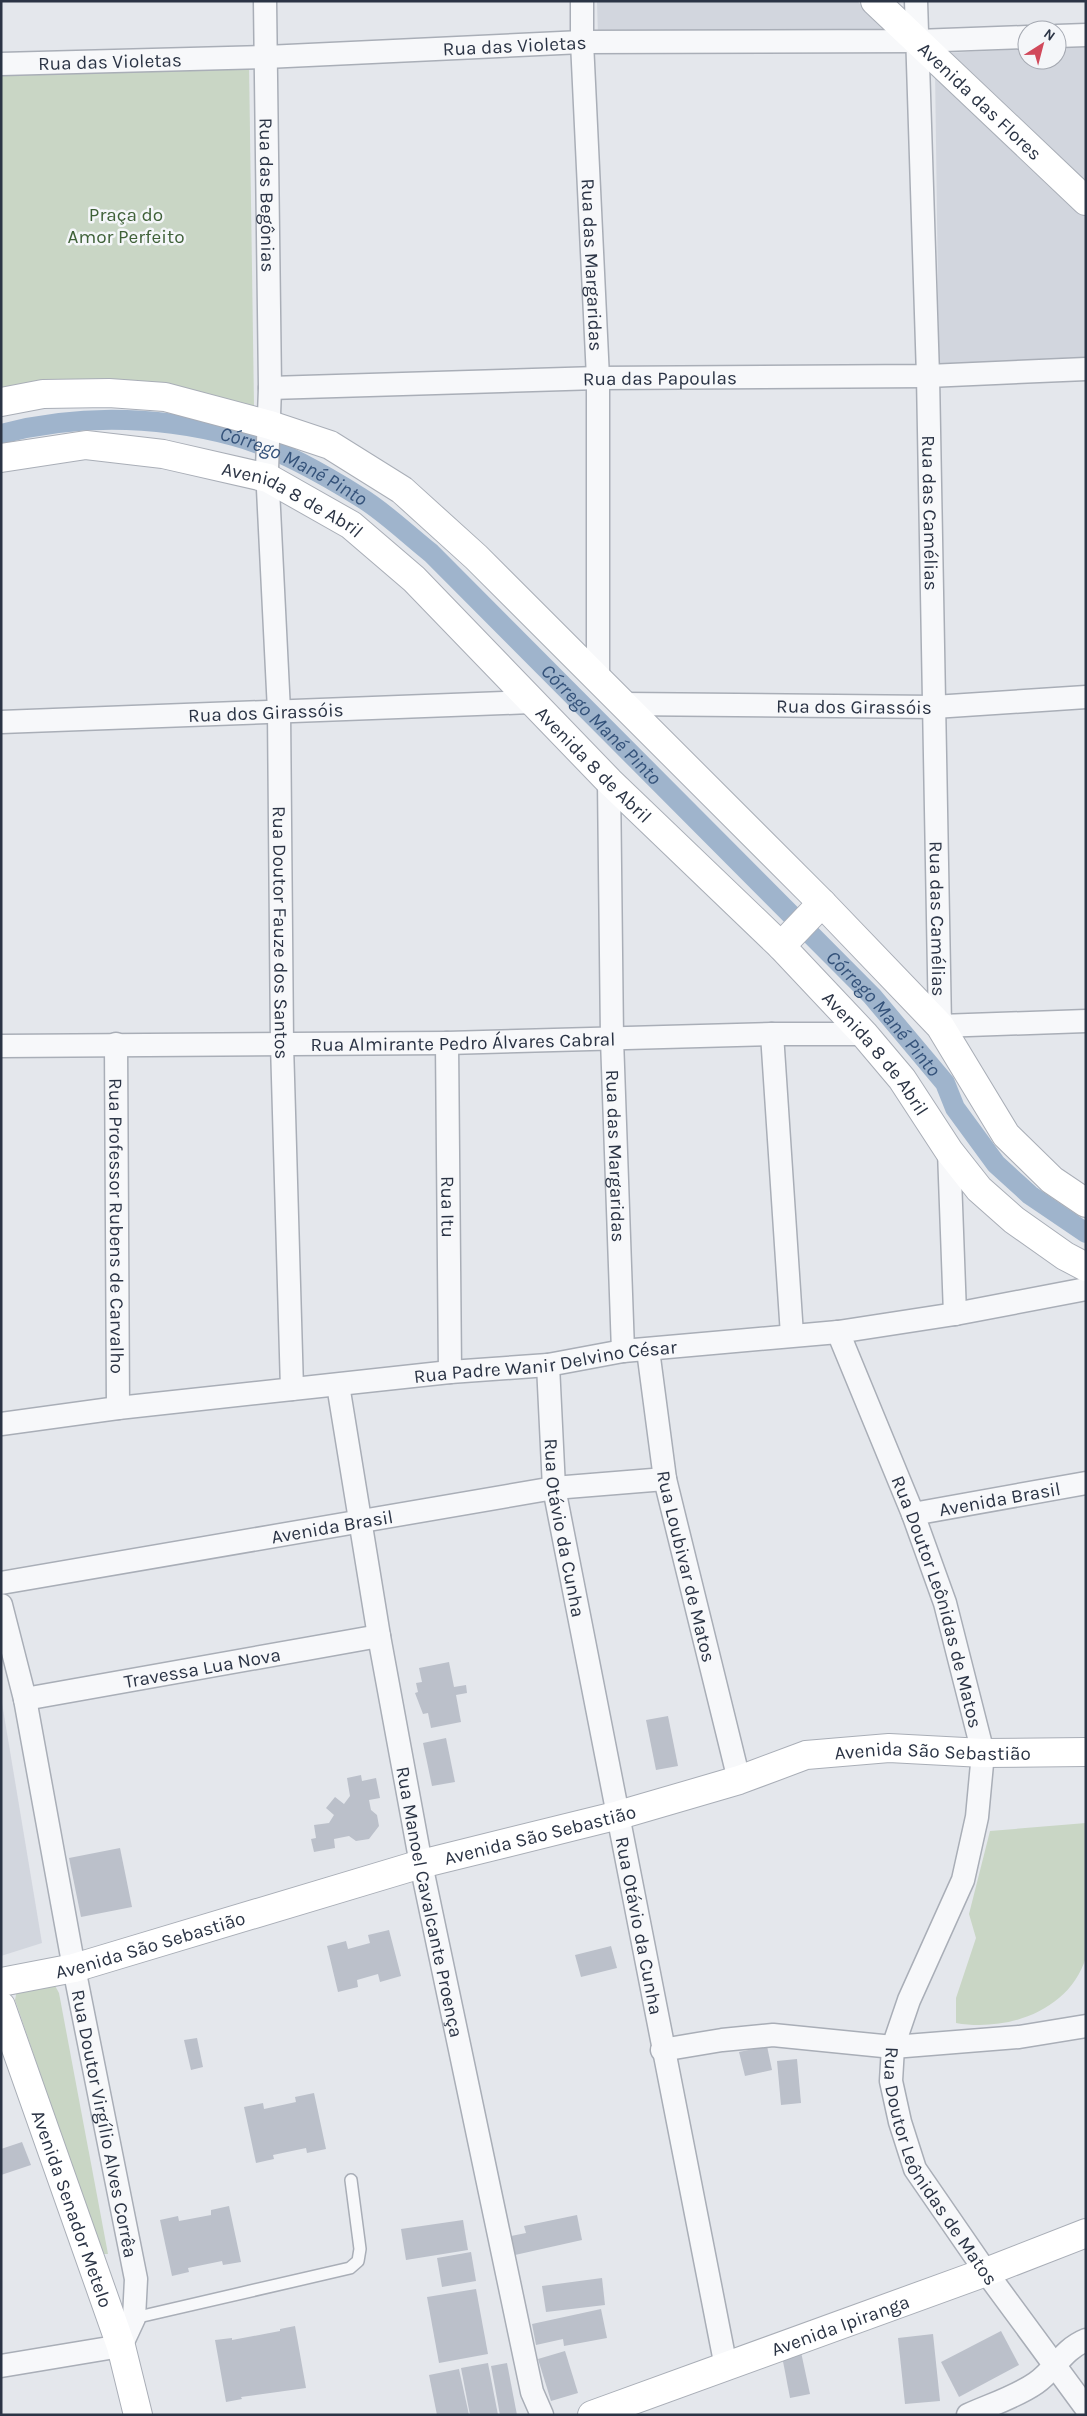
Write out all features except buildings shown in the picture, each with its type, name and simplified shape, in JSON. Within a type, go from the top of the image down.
[{"type":"main road","name":"Avenida das Flores","points":[[875,1],[1086,201]]},
{"type":"main road","points":[[1,402],[42,394],[109,393],[165,397],[270,430],[330,445],[402,490],[476,557],[623,704],[817,908],[940,1026],[1006,1135],[1052,1180],[1086,1203]]},
{"type":"main road","name":"Avenida 8 de Abril","points":[[1,458],[86,445],[163,454],[268,474],[351,525],[407,573],[609,781],[788,940],[902,1079],[949,1151],[979,1189],[1014,1220],[1065,1256],[1086,1267]]},
{"type":"main road","points":[[788,940],[817,908]]},
{"type":"main road","name":"Avenida São Sebastião","points":[[1,1982],[74,1968],[421,1864],[619,1815],[739,1780],[806,1755],[889,1748],[983,1753],[1086,1752]]},
{"type":"main road","name":"Avenida Senador Metelo","points":[[1,2006],[121,2346],[138,2415]]},
{"type":"main road","name":"Avenida Ipiranga","points":[[592,2415],[986,2272],[1086,2233]]},
{"type":"street","name":"Rua das Begônias","points":[[266,1],[270,388]]},
{"type":"street","name":"Rua das Margaridas","points":[[582,1],[582,42],[598,378],[598,679]]},
{"type":"street","name":"Rua das Camélias","points":[[916,1],[928,376],[940,1026]]},
{"type":"street","points":[[1067,36],[1086,35]]},
{"type":"street","name":"Rua das Violetas","points":[[1,64],[266,57],[582,42],[918,41],[1017,37]]},
{"type":"street","name":"Rua das Papoulas","points":[[270,388],[598,378],[928,376],[1086,369]]},
{"type":"street","points":[[270,388],[270,430]]},
{"type":"street","name":"Rua Doutor Fauze dos Santos","points":[[270,430],[268,474],[279,711],[282,1044],[292,1389]]},
{"type":"street","name":"Rua dos Girassóis","points":[[623,704],[934,707],[1086,697]]},
{"type":"street","name":"Rua dos Girassóis","points":[[1,722],[531,702]]},
{"type":"street","name":"Rua das Margaridas","points":[[609,781],[612,1039],[623,1350]]},
{"type":"street","points":[[940,1026],[1086,1021]]},
{"type":"street","points":[[772,1034],[792,1335]]},
{"type":"street","name":"Rua Almirante Pedro Álvares Cabral","points":[[1,1046],[447,1043],[772,1034],[864,1034]]},
{"type":"street","name":"Rua Itu","points":[[447,1043],[450,1372]]},
{"type":"street","name":"Rua Professor Rubens de Carvalho","points":[[116,1044],[118,1408]]},
{"type":"street","points":[[949,1151],[956,1314]]},
{"type":"street","name":"Rua Padre Wanir Delvino César","points":[[1,1424],[118,1408],[292,1389],[450,1372],[548,1365],[623,1350],[648,1350],[838,1332],[956,1314],[1086,1289]]},
{"type":"street","name":"Rua Doutor Leônidas de Matos","points":[[838,1332],[913,1514],[945,1603],[983,1753],[977,1817],[963,1880],[909,2000],[893,2047],[892,2081],[900,2122],[915,2169],[986,2272],[1086,2408]]},
{"type":"street","name":"Rua Loubivar de Matos","points":[[648,1350],[665,1479],[739,1780]]},
{"type":"street","name":"Rua Otávio da Cunha","points":[[548,1365],[554,1488],[619,1815],[662,2050],[726,2367]]},
{"type":"street","name":"Rua Manoel Cavalcante Proença","points":[[338,1385],[362,1520],[379,1636],[421,1864],[532,2392],[542,2415]]},
{"type":"street","name":"Avenida Brasil","points":[[1,1583],[554,1488],[665,1479]]},
{"type":"street","name":"Avenida Brasil","points":[[913,1514],[1086,1483]]},
{"type":"street","name":"Rua Doutor Virgílio Alves Corrêa","points":[[1,1605],[25,1699],[74,1968],[136,2279],[134,2318],[121,2346]]},
{"type":"street","name":"Travessa Lua Nova","points":[[25,1699],[379,1636]]},
{"type":"street","points":[[662,2050],[722,2040],[773,2035],[893,2047],[1019,2037],[1086,2026]]},
{"type":"street","points":[[968,2415],[1030,2388],[1054,2366],[1062,2355],[1076,2344],[1086,2340]]},
{"type":"street","points":[[1,2366],[121,2346]]},
{"type":"lane","points":[[134,2318],[350,2268],[358,2261],[360,2249],[352,2180]]},
{"type":"shaded area","points":[[597,1],[857,1],[886,29],[598,37]]},
{"type":"shaded area","points":[[1086,47],[1086,184],[946,53],[1017,49],[1017,70],[1067,70],[1067,48]]},
{"type":"shaded area","points":[[935,69],[1086,210],[1086,362],[939,365]]},
{"type":"shaded area","points":[[1,1697],[42,1943],[1,1956]]},
{"type":"green space","name":"Praça do Amor Perfeito","points":[[249,64],[254,406],[251,412],[1,394],[1,67]]},
{"type":"green space","points":[[1086,1823],[1086,1957],[1078,1976],[1066,1991],[1051,2004],[1034,2014],[996,2024],[956,2023],[956,1998],[976,1938],[969,1914],[990,1831]]},
{"type":"green space","points":[[53,1982],[59,1993],[108,2254],[102,2254],[15,2000],[17,1990]]},
{"type":"waterway","name":"Córrego Mané Pinto","points":[[1,434],[59,423],[118,420],[147,421],[205,429],[234,436],[282,454],[331,480],[378,510],[431,553],[872,996],[945,1083],[955,1108],[996,1164],[1030,1195],[1086,1233]]}]
